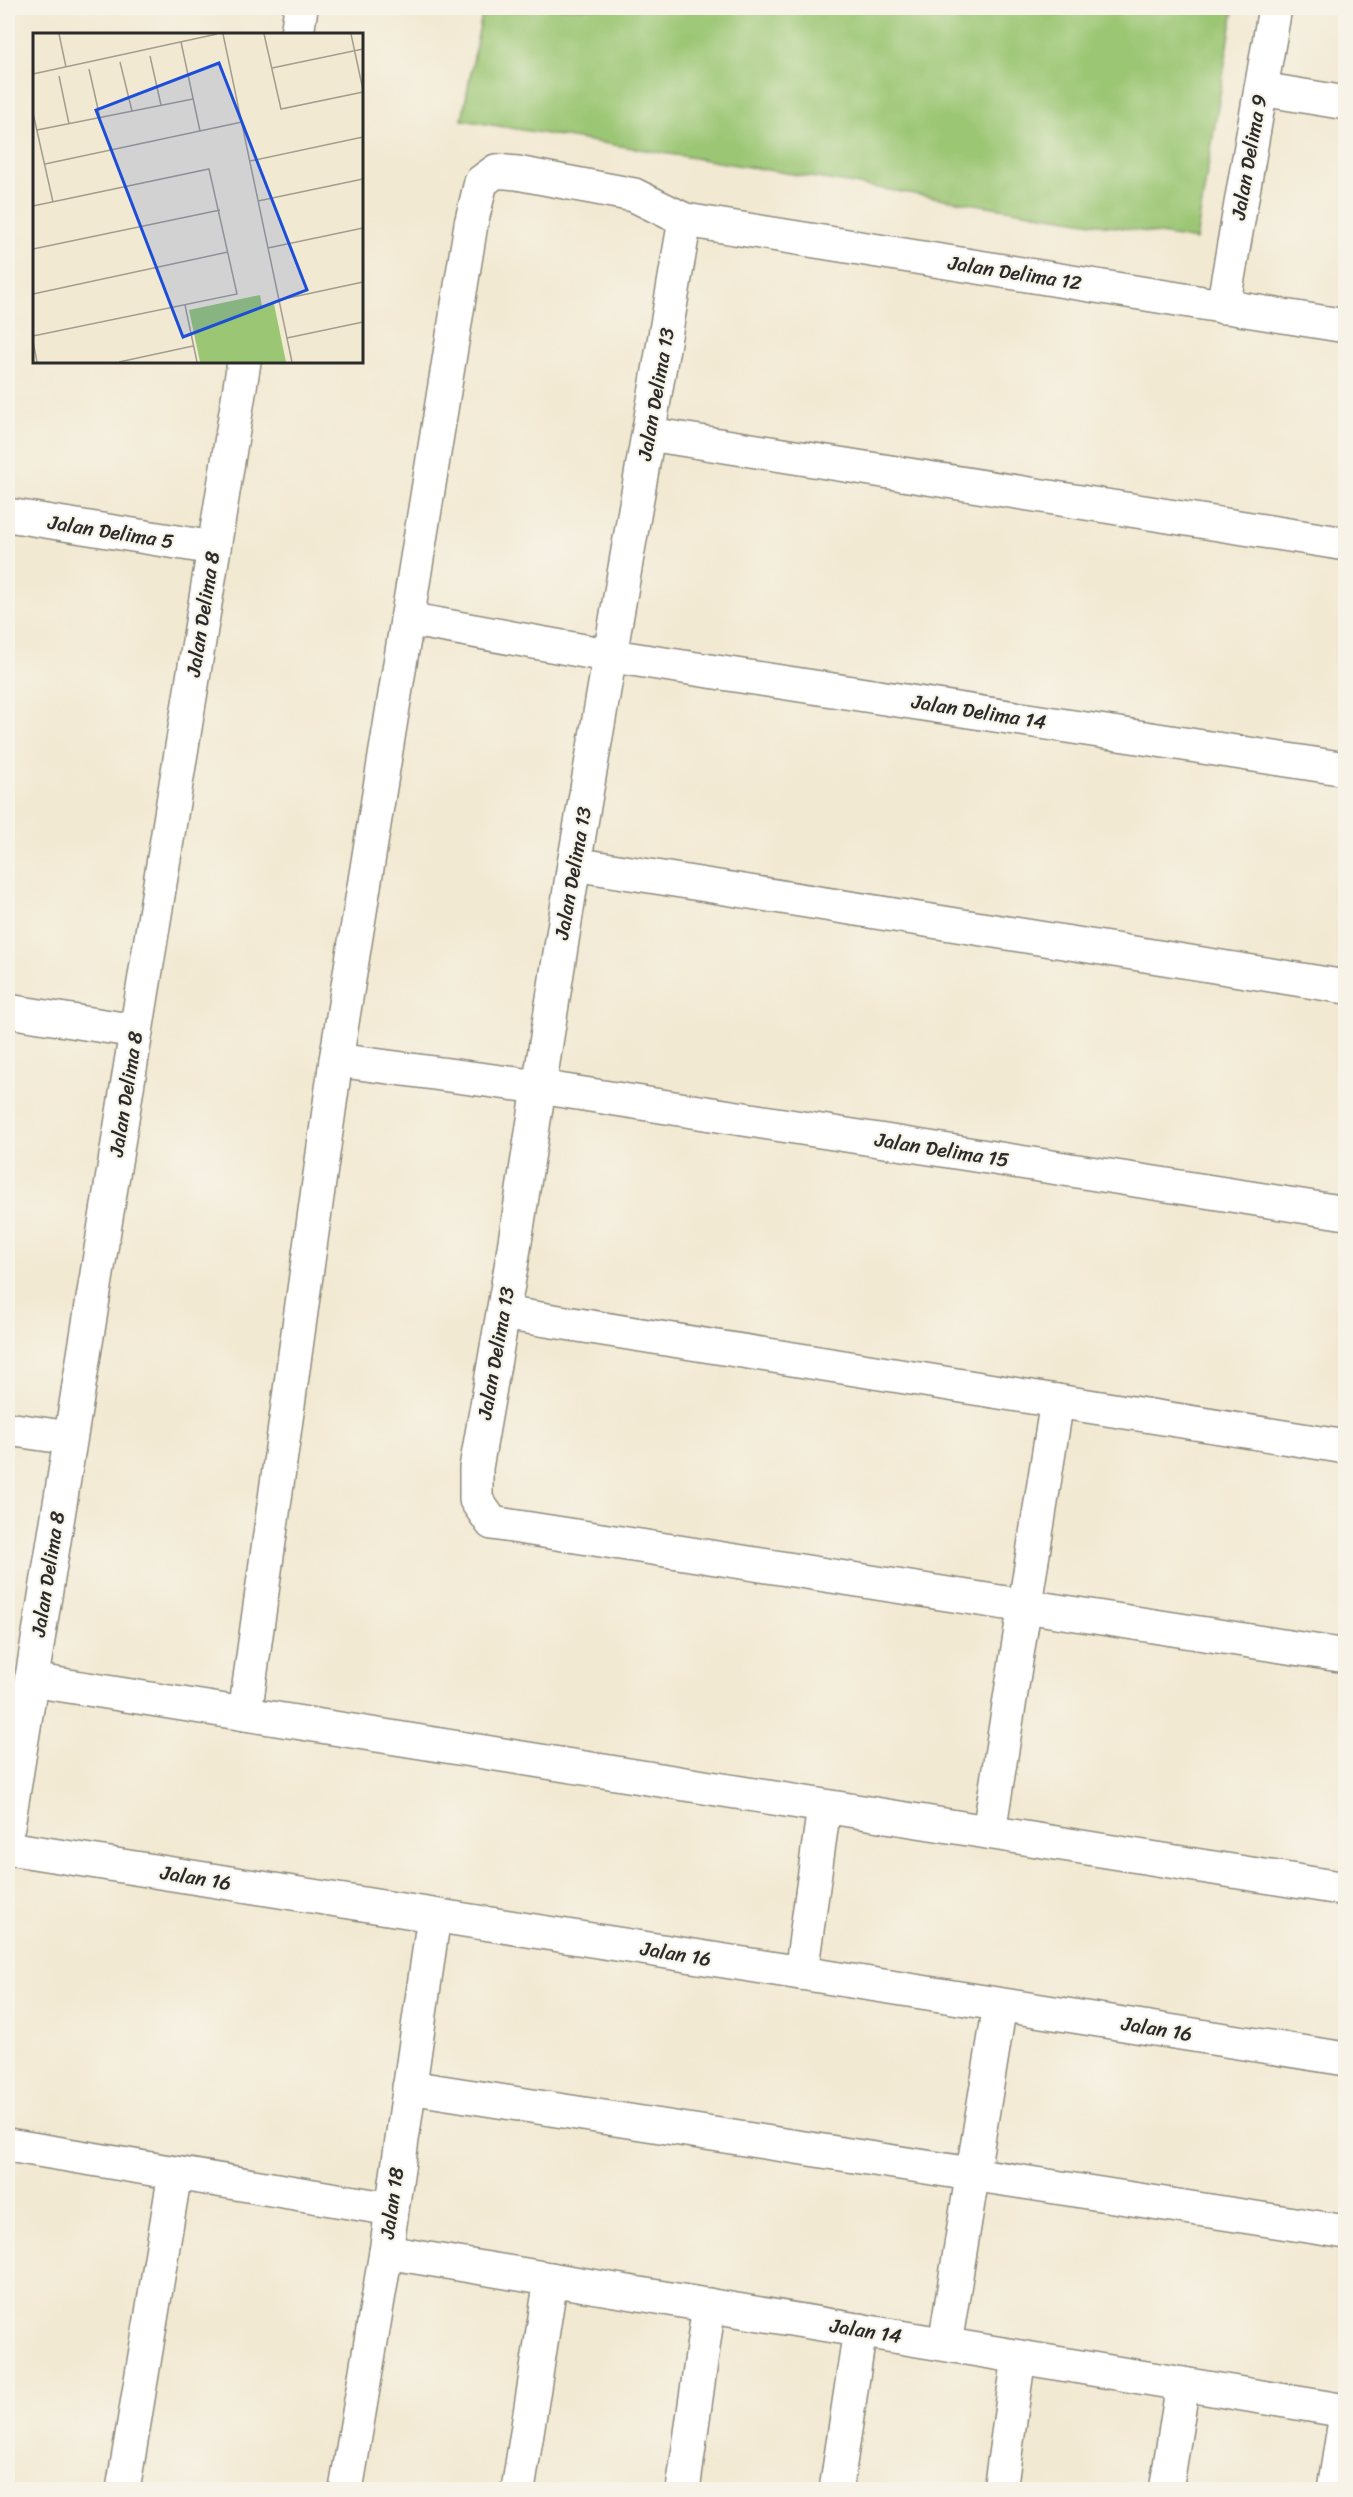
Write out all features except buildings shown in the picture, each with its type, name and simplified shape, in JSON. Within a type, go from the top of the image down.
[{"type":"street","points":[[297,33],[301,8]]},
{"type":"street","name":"Jalan Delima 9","points":[[1222,307],[1275,8]]},
{"type":"street","points":[[1261,89],[1346,103]]},
{"type":"street","name":"Jalan Delima 12","points":[[245,1714],[336,1060],[471,224],[481,182],[496,171],[517,173],[634,195],[685,220],[1346,326]]},
{"type":"street","name":"Jalan Delima 13","points":[[685,220],[612,656],[574,864],[503,1313],[476,1468],[476,1500],[492,1523],[1025,1606]]},
{"type":"street","name":"Jalan Delima 8","points":[[8,1826],[244,363]]},
{"type":"street","points":[[649,434],[1345,542]]},
{"type":"street","name":"Jalan Delima 5","points":[[8,515],[214,548]]},
{"type":"street","name":"Jalan Delima 14","points":[[407,619],[612,656],[1346,769]]},
{"type":"street","points":[[574,864],[1346,987]]},
{"type":"street","points":[[8,1011],[136,1031]]},
{"type":"street","name":"Jalan Delima 15","points":[[336,1060],[539,1088],[1346,1213]]},
{"type":"street","points":[[503,1313],[1346,1447]]},
{"type":"street","points":[[989,1832],[1057,1401]]},
{"type":"street","points":[[8,1429],[70,1438]]},
{"type":"street","points":[[1025,1606],[1346,1656]]},
{"type":"street","points":[[31,1680],[1346,1888]]},
{"type":"street","points":[[801,1973],[824,1807]]},
{"type":"street","name":"Jalan 16","points":[[8,1848],[1346,2059]]},
{"type":"street","name":"Jalan 18","points":[[346,2490],[386,2252],[434,1916]]},
{"type":"street","points":[[945,2344],[1000,2005]]},
{"type":"street","points":[[409,2086],[1346,2232]]},
{"type":"street","points":[[8,2145],[391,2209]]},
{"type":"street","points":[[123,2490],[175,2173]]},
{"type":"street","name":"Jalan 14","points":[[386,2252],[1346,2412]]},
{"type":"street","points":[[518,2490],[551,2279]]},
{"type":"street","points":[[683,2490],[710,2306]]},
{"type":"street","points":[[836,2490],[860,2330]]},
{"type":"street","points":[[1000,2490],[1019,2357]]},
{"type":"street","points":[[1166,2490],[1183,2384]]},
{"type":"street","points":[[1334,2490],[1346,2412]]},
{"type":"green space","points":[[480,8],[1234,8],[1196,240],[462,120],[483,9]]}]
